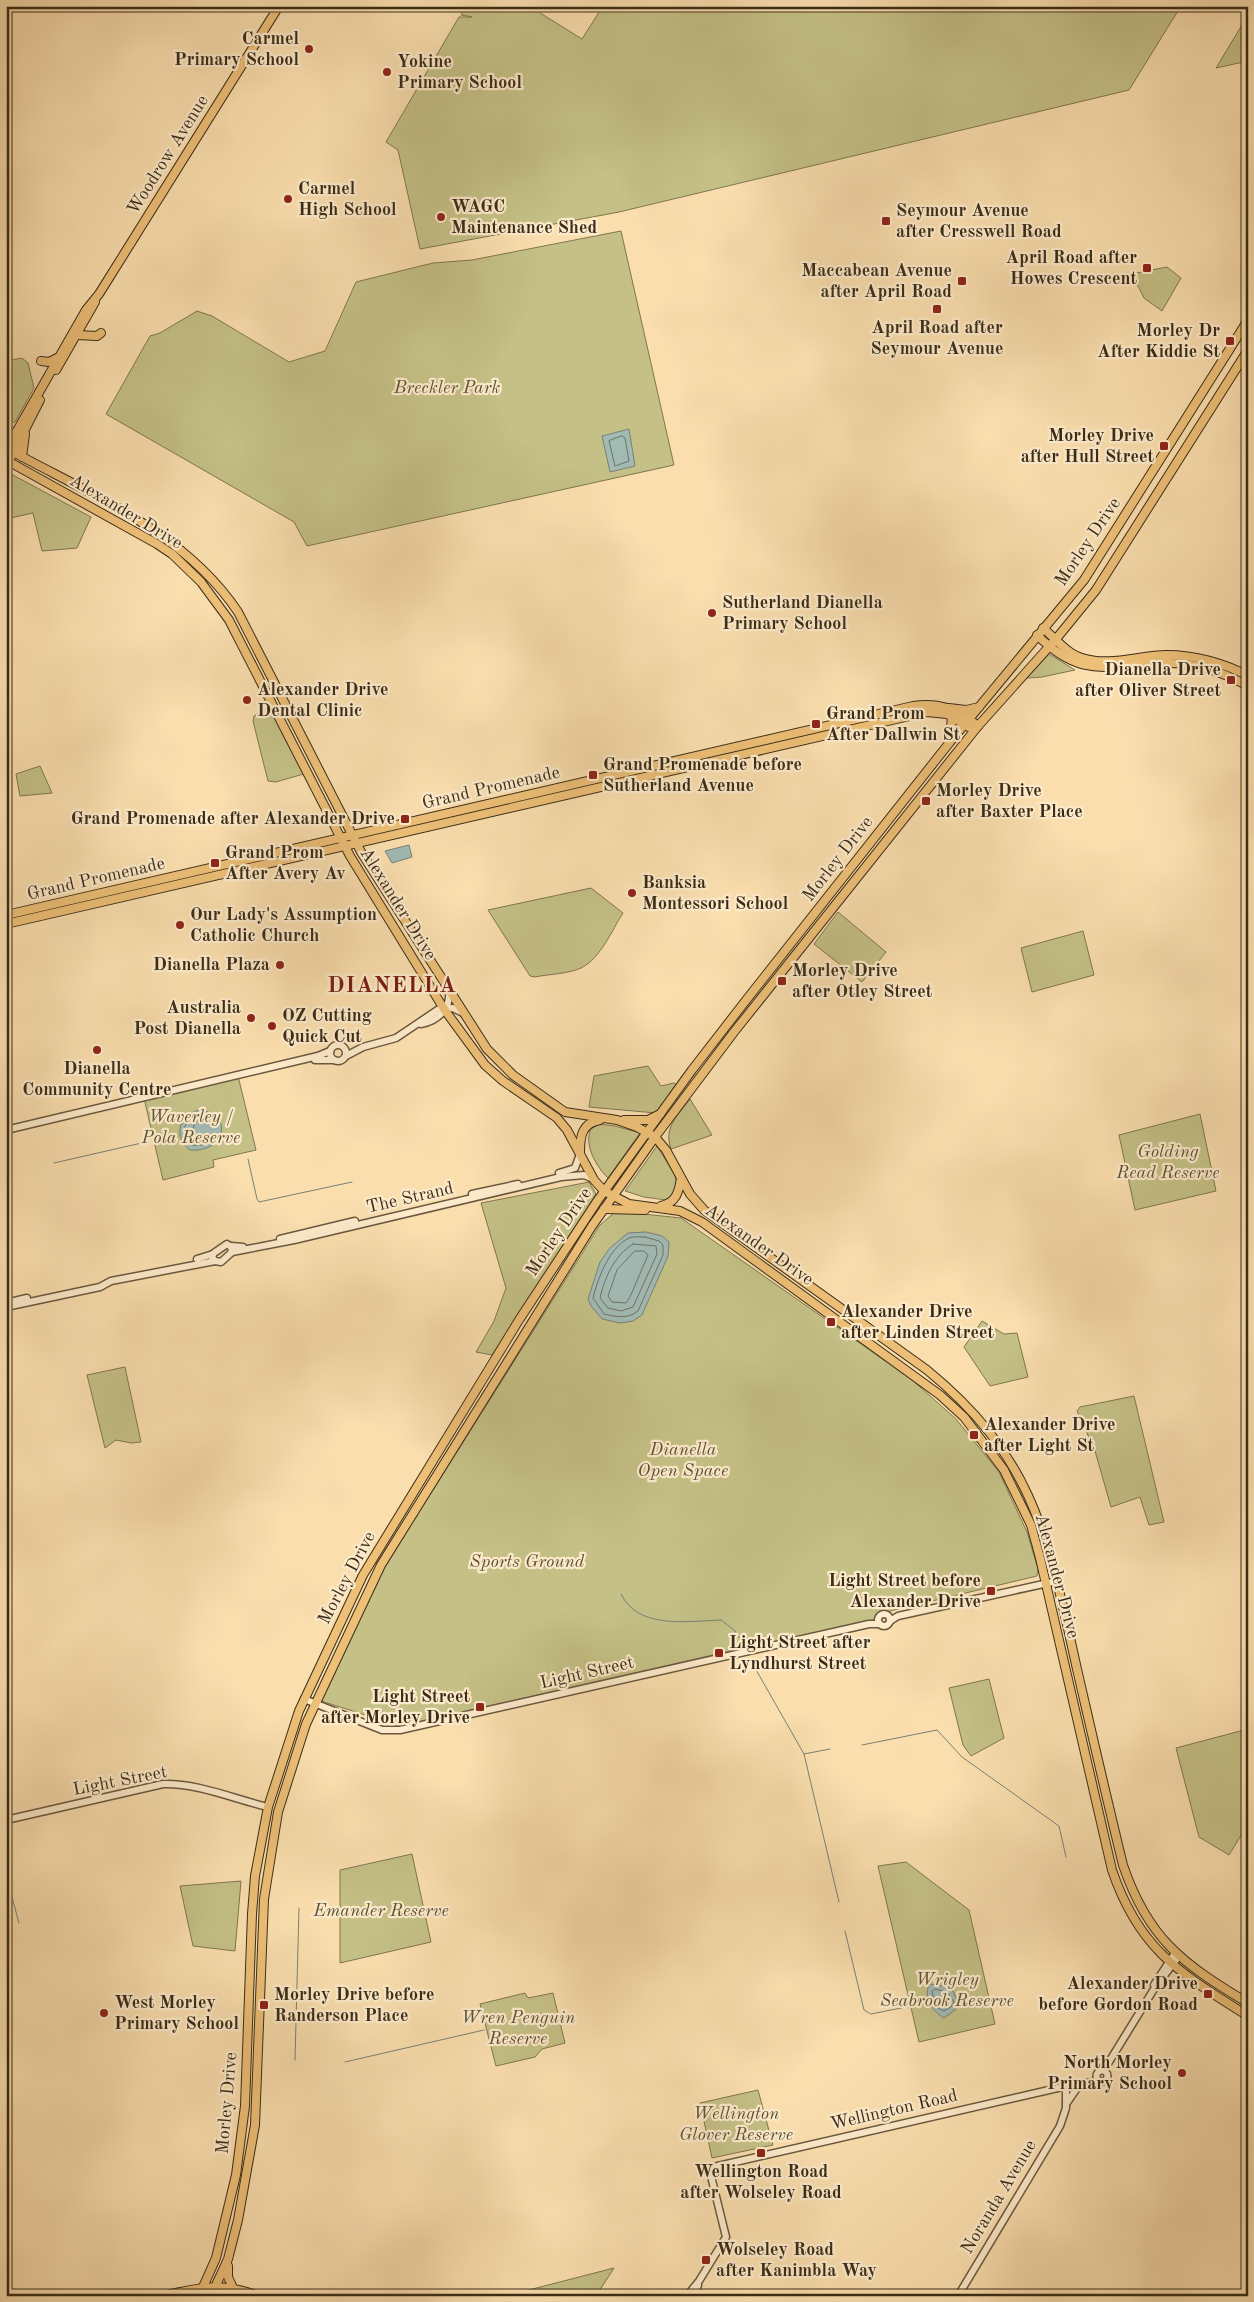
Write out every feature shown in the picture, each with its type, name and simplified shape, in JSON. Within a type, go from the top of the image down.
[{"type":"main road","name":"Woodrow Avenue","points":[[8,450],[25,430],[99,294],[279,6]]},
{"type":"main road","name":"Woodrow Avenue","points":[[7,462],[10,438],[86,310],[99,294]]},
{"type":"main road","name":"Morley Drive","points":[[210,2296],[228,2259],[249,2165],[256,2114],[265,1888],[278,1812],[292,1766],[315,1703],[381,1565],[528,1326],[613,1196],[651,1134],[660,1114],[735,1015],[950,742],[1090,571],[1248,320]]},
{"type":"main road","points":[[78,334],[97,336],[102,333]]},
{"type":"main road","name":"Morley Drive","points":[[199,2296],[216,2258],[237,2164],[245,2106],[255,1876],[268,1807],[289,1737],[304,1699],[374,1554],[561,1253],[604,1191],[686,1094],[976,728],[1056,639],[1110,571],[1248,350]]},
{"type":"main road","points":[[41,361],[49,362],[57,358]]},
{"type":"main road","points":[[22,457],[25,430]]},
{"type":"main road","name":"Alexander Drive","points":[[8,450],[156,530],[196,562],[223,590],[238,612],[356,844],[463,1013],[496,1060],[552,1103],[570,1114],[612,1119],[651,1134],[666,1150],[690,1194],[704,1210],[926,1370],[969,1408],[1002,1448],[1026,1489],[1041,1525],[1057,1581],[1123,1864],[1143,1913],[1159,1936],[1177,1955],[1248,2003]]},
{"type":"main road","name":"Alexander Drive","points":[[7,462],[157,544],[172,554],[201,582],[229,620],[345,846],[444,1009],[494,1074],[557,1118],[567,1130],[594,1180],[604,1191],[629,1204],[680,1211],[702,1222],[918,1377],[953,1407],[987,1445],[1008,1477],[1031,1525],[1047,1584],[1112,1870],[1119,1892],[1135,1921],[1170,1964],[1248,2016]]},
{"type":"main road","points":[[1043,628],[1070,652],[1082,658],[1100,661],[1166,655],[1183,656],[1223,665],[1248,676]]},
{"type":"main road","points":[[1037,636],[1049,647],[1080,666],[1104,668],[1166,662],[1192,665],[1226,675],[1248,686]]},
{"type":"main road","points":[[950,742],[950,712],[979,707]]},
{"type":"main road","name":"Grand Promenade","points":[[6,915],[341,838],[927,712],[950,712],[976,728]]},
{"type":"main road","name":"Grand Promenade","points":[[6,924],[356,844],[590,785]]},
{"type":"main road","points":[[842,879],[850,886]]},
{"type":"main road","points":[[580,1154],[580,1140],[583,1129],[589,1123],[612,1119],[648,1120],[660,1114]]},
{"type":"main road","points":[[604,1209],[641,1211],[670,1204],[679,1189],[681,1178]]},
{"type":"main road","points":[[237,2164],[249,2165]]},
{"type":"main road","points":[[234,2292],[228,2277],[228,2268],[238,2220]]},
{"type":"main road","points":[[162,2296],[204,2286],[216,2286],[234,2292],[258,2296]]},
{"type":"main road","points":[[210,2296],[234,2292]]},
{"type":"street","points":[[444,1009],[450,1002],[449,991]]},
{"type":"street","points":[[303,1061],[339,1061],[363,1047],[396,1038],[420,1024],[439,1009],[454,1008],[463,1013]]},
{"type":"street","points":[[6,1130],[303,1061],[330,1051],[334,1046],[363,1047]]},
{"type":"street","points":[[344,1046],[346,1056]]},
{"type":"street","points":[[330,1051],[334,1060]]},
{"type":"street","name":"The Strand","points":[[232,1250],[549,1176],[573,1169],[580,1154]]},
{"type":"street","name":"The Strand","points":[[232,1250],[294,1240],[565,1176],[584,1174],[594,1180]]},
{"type":"street","points":[[6,1303],[72,1287],[98,1283],[109,1277],[214,1258],[220,1262],[232,1250],[224,1245],[214,1258],[111,1281],[100,1286],[6,1308]]},
{"type":"street","points":[[888,1618],[885,1626],[879,1621],[882,1614],[888,1618],[1057,1581]]},
{"type":"street","name":"Light Street","points":[[304,1699],[382,1730],[400,1730],[879,1621]]},
{"type":"street","name":"Light Street","points":[[6,1820],[163,1784],[219,1793],[268,1807]]},
{"type":"street","points":[[1170,1964],[1177,1955]]},
{"type":"street","name":"Wellington Road","points":[[699,2281],[726,2237],[709,2168],[1064,2086],[1082,2084],[1101,2075],[1170,1964]]},
{"type":"street","points":[[1066,2104],[1082,2084]]},
{"type":"street","name":"Noranda Avenue","points":[[958,2296],[1056,2133],[1066,2104],[1064,2086]]},
{"type":"street","name":"Noranda Avenue","points":[[1064,2086],[1064,2113]]},
{"type":"street","points":[[686,2296],[699,2281]]},
{"type":"street","points":[[694,2296],[699,2281]]},
{"type":"green space","points":[[466,6],[529,6],[582,39],[603,6],[1181,6],[1129,90],[619,212],[420,249],[398,150],[386,142],[459,17],[472,17],[461,15]]},
{"type":"green space","points":[[1248,15],[1248,61],[1216,68]]},
{"type":"green space","name":"Breckler Park","points":[[621,231],[674,465],[307,546],[294,522],[106,414],[150,336],[160,333],[197,311],[212,316],[289,362],[325,351],[356,282],[433,263],[472,260]]},
{"type":"green space","points":[[1167,267],[1181,278],[1162,311],[1144,298],[1132,274]]},
{"type":"green space","points":[[22,358],[28,363],[34,388],[15,422],[6,424],[6,361]]},
{"type":"green space","points":[[13,475],[91,517],[77,548],[42,551],[33,513],[6,519],[6,477]]},
{"type":"green space","points":[[1049,654],[1075,670],[1027,678]]},
{"type":"green space","points":[[273,704],[307,773],[276,782],[268,781],[253,721],[254,716]]},
{"type":"green space","points":[[40,766],[52,793],[20,796],[16,774]]},
{"type":"green space","points":[[591,888],[623,913],[600,951],[588,963],[576,970],[535,977],[530,976],[488,910]]},
{"type":"green space","points":[[838,912],[886,952],[862,982],[814,944]]},
{"type":"green space","points":[[1083,931],[1094,975],[1032,992],[1021,948]]},
{"type":"green space","points":[[648,1066],[661,1086],[674,1083],[677,1085],[656,1113],[589,1107],[594,1076]]},
{"type":"green space","name":"Waverley / Pola Reserve","points":[[238,1076],[256,1150],[213,1160],[214,1167],[163,1180],[144,1098]]},
{"type":"green space","points":[[690,1099],[712,1135],[671,1149],[669,1141],[670,1128]]},
{"type":"green space","name":"Golding Read Reserve","points":[[1200,1114],[1216,1191],[1135,1210],[1119,1135]]},
{"type":"green space","points":[[599,1124],[640,1133],[608,1178],[592,1155],[589,1142],[591,1129]]},
{"type":"green space","points":[[657,1146],[675,1175],[678,1186],[669,1199],[644,1197],[625,1191]]},
{"type":"green space","points":[[589,1182],[596,1194],[492,1355],[476,1352],[494,1321],[506,1288],[481,1203]]},
{"type":"green space","name":"Dianella Open Space","points":[[624,1212],[681,1218],[911,1379],[956,1419],[999,1472],[1027,1532],[1038,1569],[1037,1576],[890,1611],[877,1619],[400,1726],[321,1701],[385,1566],[600,1225],[614,1213]]},
{"type":"green space","points":[[982,1321],[1004,1334],[1017,1333],[1028,1377],[990,1386],[964,1347]]},
{"type":"green space","points":[[125,1367],[141,1442],[131,1443],[116,1440],[105,1448],[87,1375]]},
{"type":"green space","points":[[1134,1396],[1164,1522],[1149,1525],[1140,1497],[1111,1507],[1095,1451],[1077,1411],[1080,1407]]},
{"type":"green space","points":[[989,1679],[1004,1738],[971,1756],[963,1745],[949,1688]]},
{"type":"green space","points":[[1248,1729],[1248,1824],[1229,1855],[1199,1837],[1176,1748]]},
{"type":"green space","name":"Emander Reserve","points":[[412,1854],[431,1942],[340,1963],[340,1870]]},
{"type":"green space","name":"Wrigley Seabrook Reserve","points":[[906,1862],[969,1910],[995,2024],[919,2042],[878,1866]]},
{"type":"green space","points":[[241,1881],[235,1951],[193,1946],[180,1886]]},
{"type":"green space","name":"Wren Penguin Reserve","points":[[525,1993],[528,1998],[553,1993],[565,2043],[542,2049],[535,2057],[496,2066],[480,2004]]},
{"type":"green space","name":"Wellington Glover Reserve","points":[[758,2090],[773,2145],[712,2158],[700,2103]]},
{"type":"green space","points":[[614,2268],[596,2296],[522,2296],[517,2293]]},
{"type":"water","points":[[629,429],[635,466],[610,472],[602,436]]},
{"type":"water","points":[[409,845],[412,857],[392,863],[385,851]]},
{"type":"water","points":[[201,1110],[212,1114],[218,1119],[221,1133],[211,1146],[190,1150],[181,1138],[180,1126],[187,1116]]},
{"type":"water","points":[[646,1232],[662,1236],[669,1242],[668,1256],[642,1315],[633,1321],[620,1323],[602,1319],[591,1306],[588,1299],[600,1262],[610,1248],[628,1233]]},
{"type":"water","points":[[929,1984],[951,1987],[959,2004],[955,2010],[944,2018],[930,2004],[927,1995]]},
{"type":"waterway","points":[[54,1163],[146,1142]]},
{"type":"waterway","points":[[248,1159],[259,1202],[352,1182]]},
{"type":"waterway","points":[[621,1594],[629,1605],[639,1613],[651,1618],[679,1622],[721,1620],[734,1630],[741,1640]]},
{"type":"waterway","points":[[755,1668],[804,1754],[839,1902]]},
{"type":"waterway","points":[[862,1745],[937,1730],[962,1757],[1059,1826],[1066,1857]]},
{"type":"waterway","points":[[804,1754],[830,1749]]},
{"type":"waterway","points":[[6,1875],[19,1923]]},
{"type":"waterway","points":[[295,2060],[299,1908]]},
{"type":"waterway","points":[[845,1931],[864,2010],[871,2014],[911,2006]]},
{"type":"waterway","points":[[345,2062],[484,2030]]},
{"type":"place","name":"Carmel Primary School","points":[[309,49]]},
{"type":"place","name":"Yokine Primary School","points":[[387,72]]},
{"type":"place","name":"Carmel High School","points":[[288,199]]},
{"type":"place","name":"WAGC Maintenance Shed","points":[[441,217]]},
{"type":"place","name":"Seymour Avenue after Cresswell Road","points":[[886,221]]},
{"type":"place","name":"April Road after Howes Crescent","points":[[1147,268]]},
{"type":"place","name":"Maccabean Avenue after April Road","points":[[962,281]]},
{"type":"place","name":"April Road after Seymour Avenue","points":[[937,309]]},
{"type":"place","name":"Morley Dr After Kiddie St","points":[[1230,341]]},
{"type":"place","name":"Morley Drive after Hull Street","points":[[1164,446]]},
{"type":"place","name":"Sutherland Dianella Primary School","points":[[712,613]]},
{"type":"place","name":"Dianella Drive after Oliver Street","points":[[1231,680]]},
{"type":"place","name":"Alexander Drive Dental Clinic","points":[[247,700]]},
{"type":"place","name":"Grand Prom After Dallwin St","points":[[816,724]]},
{"type":"place","name":"Grand Promenade before Sutherland Avenue","points":[[593,775]]},
{"type":"place","name":"Morley Drive after Baxter Place","points":[[926,801]]},
{"type":"place","name":"Grand Promenade after Alexander Drive","points":[[405,819]]},
{"type":"place","name":"Grand Prom After Avery Av","points":[[215,863]]},
{"type":"place","name":"Banksia Montessori School","points":[[632,893]]},
{"type":"place","name":"Our Lady's Assumption Catholic Church","points":[[180,925]]},
{"type":"place","name":"Dianella Plaza","points":[[280,965]]},
{"type":"place","name":"Morley Drive after Otley Street","points":[[782,981]]},
{"type":"place","name":"Australia Post Dianella","points":[[251,1018]]},
{"type":"place","name":"OZ Cutting Quick Cut","points":[[272,1026]]},
{"type":"place","name":"Dianella Community Centre","points":[[97,1050]]},
{"type":"place","name":"Alexander Drive after Linden Street","points":[[831,1322]]},
{"type":"place","name":"Alexander Drive after Light St","points":[[974,1435]]},
{"type":"place","name":"Light Street before Alexander Drive","points":[[991,1591]]},
{"type":"place","name":"Light Street after Lyndhurst Street","points":[[719,1653]]},
{"type":"place","name":"Light Street after Morley Drive","points":[[480,1707]]},
{"type":"place","name":"Alexander Drive before Gordon Road","points":[[1208,1994]]},
{"type":"place","name":"Morley Drive before Randerson Place","points":[[264,2005]]},
{"type":"place","name":"West Morley Primary School","points":[[104,2013]]},
{"type":"place","name":"North Morley Primary School","points":[[1182,2073]]},
{"type":"place","name":"Wellington Road after Wolseley Road","points":[[761,2153]]},
{"type":"place","name":"Wolseley Road after Kanimbla Way","points":[[706,2260]]},
{"type":"district","name":"DIANELLA","points":[[392,986]]},
{"type":"park label","name":"Sports Ground","points":[[527,1562]]}]
